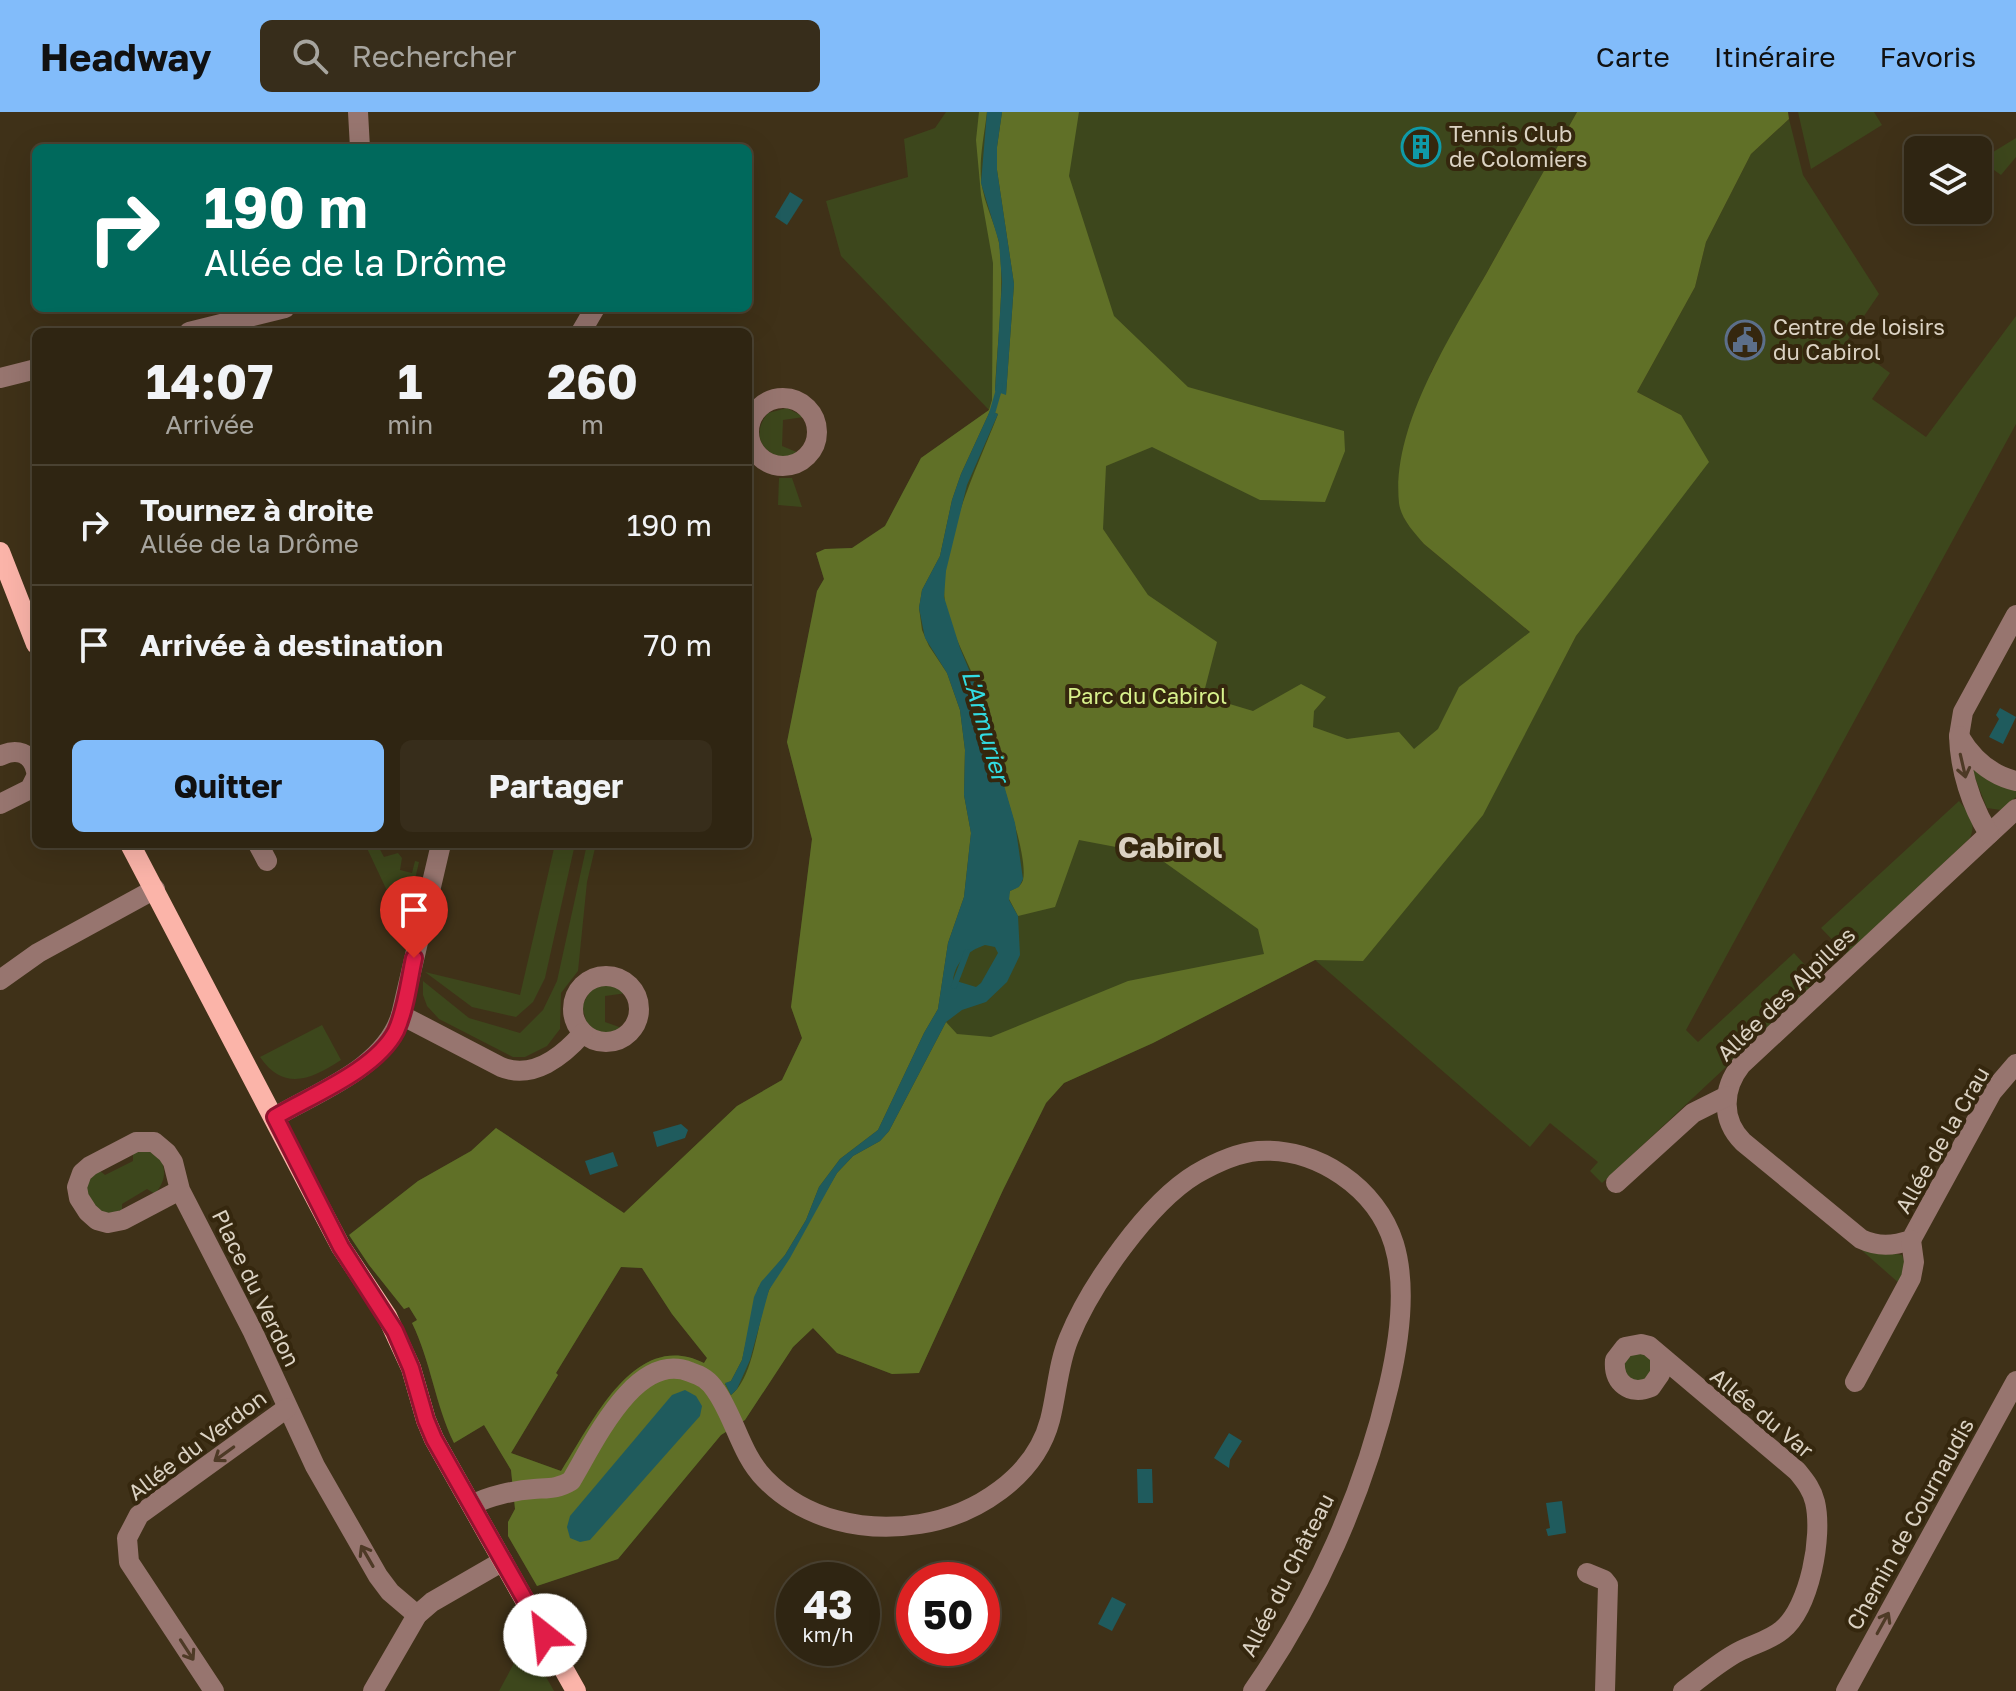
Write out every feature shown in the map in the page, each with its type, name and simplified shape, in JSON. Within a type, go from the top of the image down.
[{"type":"main road","points":[[0,552],[32,634]]},
{"type":"main road","points":[[132,848],[341,1247],[391,1324],[411,1368],[434,1439],[576,1691]]},
{"type":"street","points":[[358,112],[360,144]]},
{"type":"street","points":[[205,328],[269,312]]},
{"type":"street","points":[[0,378],[32,370]]},
{"type":"street","points":[[1989,834],[1975,807],[1961,764],[1959,736],[1963,712],[2014,623]]},
{"type":"street","points":[[1959,736],[1972,756],[1983,765],[2006,779],[2016,781]]},
{"type":"street","points":[[0,756],[13,751],[21,752],[32,760]]},
{"type":"street","points":[[0,804],[30,789],[32,784]]},
{"type":"street","name":"Allée des Alpilles","points":[[1616,1183],[1693,1113],[1727,1096],[1731,1081],[1741,1065],[2016,809]]},
{"type":"street","points":[[275,1117],[378,1054],[394,1034],[440,848]]},
{"type":"street","points":[[0,980],[38,953],[155,889]]},
{"type":"street","points":[[401,1015],[501,1067],[517,1071],[536,1068],[553,1060],[583,1033]]},
{"type":"street","name":"Allée de la Crau","points":[[1855,1382],[1911,1278],[1914,1262],[1911,1240],[1992,1092],[2016,1064]]},
{"type":"street","name":"Allée de la Crau","points":[[1727,1096],[1728,1117],[1737,1137],[1861,1239],[1883,1246],[1911,1240]]},
{"type":"street","name":"Place du Verdon","points":[[180,1190],[123,1220],[108,1223],[97,1220],[83,1206],[77,1187],[82,1173],[90,1166],[145,1140],[161,1146],[173,1162],[180,1190],[253,1332],[287,1408]]},
{"type":"street","name":"Allée du Château","points":[[472,1505],[480,1500],[533,1488],[562,1486],[571,1481],[611,1417],[639,1381],[660,1369],[680,1368],[705,1378],[718,1393],[730,1421],[763,1478],[808,1510],[837,1521],[885,1528],[951,1517],[992,1495],[1026,1466],[1038,1450],[1050,1418],[1068,1339],[1114,1260],[1162,1200],[1194,1175],[1231,1157],[1261,1151],[1299,1156],[1320,1163],[1354,1184],[1380,1213],[1396,1249],[1400,1297],[1389,1384],[1345,1523],[1288,1635],[1253,1691]]},
{"type":"street","name":"Allée du Var","points":[[1660,1358],[1797,1471],[1809,1485],[1816,1505],[1813,1563],[1796,1613],[1784,1629],[1739,1651],[1683,1691]]},
{"type":"street","name":"Chemin de Cournaudis","points":[[1846,1691],[2016,1381]]},
{"type":"street","name":"Allée du Verdon","points":[[214,1691],[129,1562],[127,1538],[139,1515],[287,1408],[315,1466],[378,1576],[390,1592],[417,1615]]},
{"type":"street","points":[[373,1691],[417,1615],[432,1602],[503,1561]]},
{"type":"street","points":[[1587,1573],[1608,1585],[1605,1691]]},
{"type":"green space","name":"Parc du Cabirol","points":[[946,112],[1577,112],[1431,372],[1404,518],[1424,544],[1549,648],[1482,815],[1576,636],[1630,564],[1681,415],[1637,392],[1695,287],[1706,242],[1751,154],[1789,119],[1803,175],[1879,294],[1847,341],[1890,373],[1872,399],[1926,437],[2016,316],[2016,424],[1686,1030],[1698,1042],[1794,953],[1819,980],[1602,1183],[1590,1171],[1598,1162],[1550,1123],[1530,1147],[1315,960],[1153,1043],[1064,1083],[1046,1103],[919,1373],[892,1374],[837,1353],[813,1328],[793,1347],[745,1420],[721,1435],[618,1559],[537,1586],[508,1536],[508,1522],[515,1509],[511,1470],[484,1425],[454,1443],[412,1323],[417,1320],[409,1307],[404,1309],[349,1235],[418,1181],[471,1151],[496,1128],[624,1213],[737,1106],[782,1080],[802,1038],[791,1007],[812,839],[787,742],[817,591],[824,579],[816,553],[825,549],[852,548],[885,526],[921,458],[989,410],[841,256],[826,201],[908,177],[904,139],[935,128]],"holes":[[[621,1267],[642,1268],[672,1314],[707,1358],[704,1363],[679,1356],[656,1358],[636,1369],[601,1407],[561,1471],[511,1453]]]},
{"type":"green space","points":[[979,112],[987,112],[981,181],[999,242],[1001,268],[995,391],[1006,394],[1014,284],[997,170],[1002,112],[1079,112],[1069,176],[1114,316],[1188,387],[1344,431],[1345,451],[1325,502],[1260,500],[1152,447],[1106,466],[1103,529],[1148,595],[1217,642],[1203,696],[1253,711],[1301,684],[1326,697],[1314,711],[1313,727],[1347,739],[1399,732],[1414,749],[1438,729],[1459,687],[1530,632],[1424,544],[1408,525],[1399,503],[1399,473],[1405,442],[1415,411],[1443,350],[1577,112],[1788,112],[1789,119],[1751,154],[1706,242],[1695,287],[1637,392],[1681,415],[1709,462],[1576,636],[1483,815],[1363,961],[1315,960],[1153,1043],[1064,1083],[1046,1103],[919,1373],[892,1374],[837,1353],[813,1328],[793,1347],[745,1420],[721,1435],[618,1559],[537,1586],[508,1536],[508,1522],[515,1509],[511,1470],[484,1425],[454,1443],[412,1323],[417,1320],[409,1307],[404,1309],[349,1235],[418,1181],[471,1151],[496,1128],[624,1213],[737,1106],[782,1080],[802,1038],[791,1007],[812,839],[787,742],[817,591],[824,579],[816,553],[825,549],[852,548],[885,526],[921,458],[989,410],[992,400],[993,263],[981,195],[976,140]],"holes":[[[990,411],[998,414],[960,512],[946,566],[944,590],[950,621],[984,707],[1020,843],[1023,880],[1010,891],[1008,897],[1018,916],[1055,907],[1079,840],[1153,854],[1258,929],[1264,954],[1128,981],[991,1037],[957,1034],[946,1022],[889,1131],[880,1141],[853,1156],[837,1173],[772,1284],[746,1373],[731,1395],[725,1384],[731,1381],[742,1360],[758,1288],[785,1255],[806,1220],[819,1187],[840,1159],[878,1130],[938,1009],[948,943],[964,897],[971,833],[964,795],[965,750],[960,710],[947,673],[922,630],[919,608],[922,590],[940,556],[961,474]],[[621,1267],[642,1268],[672,1314],[707,1358],[704,1363],[679,1356],[656,1358],[636,1369],[601,1407],[561,1471],[511,1453]]]},
{"type":"green space","points":[[1798,112],[1874,112],[1882,125],[1811,169]]},
{"type":"green space","points":[[2016,138],[2016,157],[2001,175],[1992,169],[1992,153]]},
{"type":"green space","points":[[787,408],[804,417],[783,420],[782,446],[799,453],[781,458],[767,450],[759,433],[768,413]]},
{"type":"green space","points":[[779,478],[792,478],[802,507],[778,505]]},
{"type":"green space","points":[[1971,768],[2016,786],[2016,797],[2001,810],[1987,808]]},
{"type":"green space","points":[[1959,801],[1972,822],[1970,838],[1847,955],[1821,928]]},
{"type":"green space","points":[[367,848],[379,848],[384,857],[398,853],[402,858],[400,870],[412,873],[415,861],[419,862],[404,927]]},
{"type":"green space","points":[[554,848],[574,848],[545,978],[533,1002],[516,1017],[472,1007],[425,972],[520,995]]},
{"type":"green space","points":[[586,848],[595,848],[587,882],[578,971],[561,993],[560,1029],[547,1046],[525,1057],[513,1057],[439,1019],[427,1006],[423,995],[423,981],[469,1018],[520,1033],[543,1010],[557,981]]},
{"type":"green space","points":[[610,983],[627,993],[605,996],[605,1022],[622,1028],[603,1033],[587,1024],[582,1006],[591,989]]},
{"type":"green space","points":[[322,1025],[341,1060],[319,1072],[299,1079],[289,1078],[269,1068],[260,1057]]},
{"type":"green space","points":[[133,1151],[156,1151],[164,1167],[162,1183],[155,1194],[147,1189],[122,1204],[122,1210],[106,1216],[91,1205],[85,1183],[99,1170],[105,1175],[133,1161]]},
{"type":"green space","points":[[1858,1247],[1902,1255],[1906,1267],[1900,1284]]},
{"type":"green space","points":[[1638,1353],[1648,1357],[1652,1367],[1648,1377],[1638,1381],[1628,1377],[1624,1367],[1628,1357]]},
{"type":"green space","points":[[526,1641],[554,1691],[499,1691]]},
{"type":"water","points":[[987,112],[1002,112],[997,170],[1014,284],[1006,395],[995,391],[1002,282],[999,242],[981,183]]},
{"type":"water","points":[[790,192],[803,200],[787,225],[775,217]]},
{"type":"water","points":[[990,411],[998,414],[967,485],[946,571],[944,597],[960,648],[987,713],[1015,823],[1023,879],[1019,887],[1010,891],[1009,900],[1018,916],[1020,955],[1007,982],[986,1002],[962,1010],[946,1022],[889,1131],[880,1141],[853,1156],[837,1173],[769,1290],[750,1360],[737,1389],[731,1395],[725,1383],[731,1381],[742,1360],[754,1297],[761,1282],[785,1255],[806,1220],[819,1187],[840,1159],[878,1130],[938,1009],[948,943],[964,897],[971,833],[964,795],[965,750],[960,710],[947,673],[925,638],[919,608],[922,590],[940,556],[961,474]],"holes":[[[985,945],[995,947],[998,953],[976,987],[953,980],[960,962],[973,950]]]},
{"type":"water","points":[[2000,708],[2016,717],[2003,744],[1989,737],[1999,719],[1996,715]]},
{"type":"water","points":[[681,1124],[688,1130],[685,1138],[657,1147],[653,1132]]},
{"type":"water","points":[[613,1152],[618,1166],[590,1175],[585,1161]]},
{"type":"water","points":[[685,1390],[696,1396],[702,1406],[700,1416],[590,1540],[580,1542],[570,1538],[567,1527],[570,1516],[672,1395]]},
{"type":"water","points":[[1229,1433],[1242,1441],[1230,1460],[1229,1468],[1214,1458]]},
{"type":"water","points":[[1137,1469],[1152,1469],[1153,1503],[1138,1503]]},
{"type":"water","points":[[1562,1501],[1566,1533],[1548,1536],[1546,1529],[1550,1528],[1546,1503]]},
{"type":"water","points":[[1112,1597],[1126,1604],[1112,1631],[1098,1624]]},
{"type":"waterway","name":"L'Armurier","points":[[991,417],[1000,386]]},
{"type":"waterway","name":"L'Armurier","points":[[954,986],[967,952]]},
{"type":"place","name":"Tennis Club de Colomiers","points":[[1421,147]]},
{"type":"place","name":"Centre de loisirs du Cabirol","points":[[1745,340]]},
{"type":"district","name":"Cabirol","points":[[1170,848]]},
{"type":"route","points":[[414,958],[398,1026],[384,1048],[333,1084],[275,1117],[355,1272],[395,1331],[411,1368],[434,1439],[545,1635]]}]
